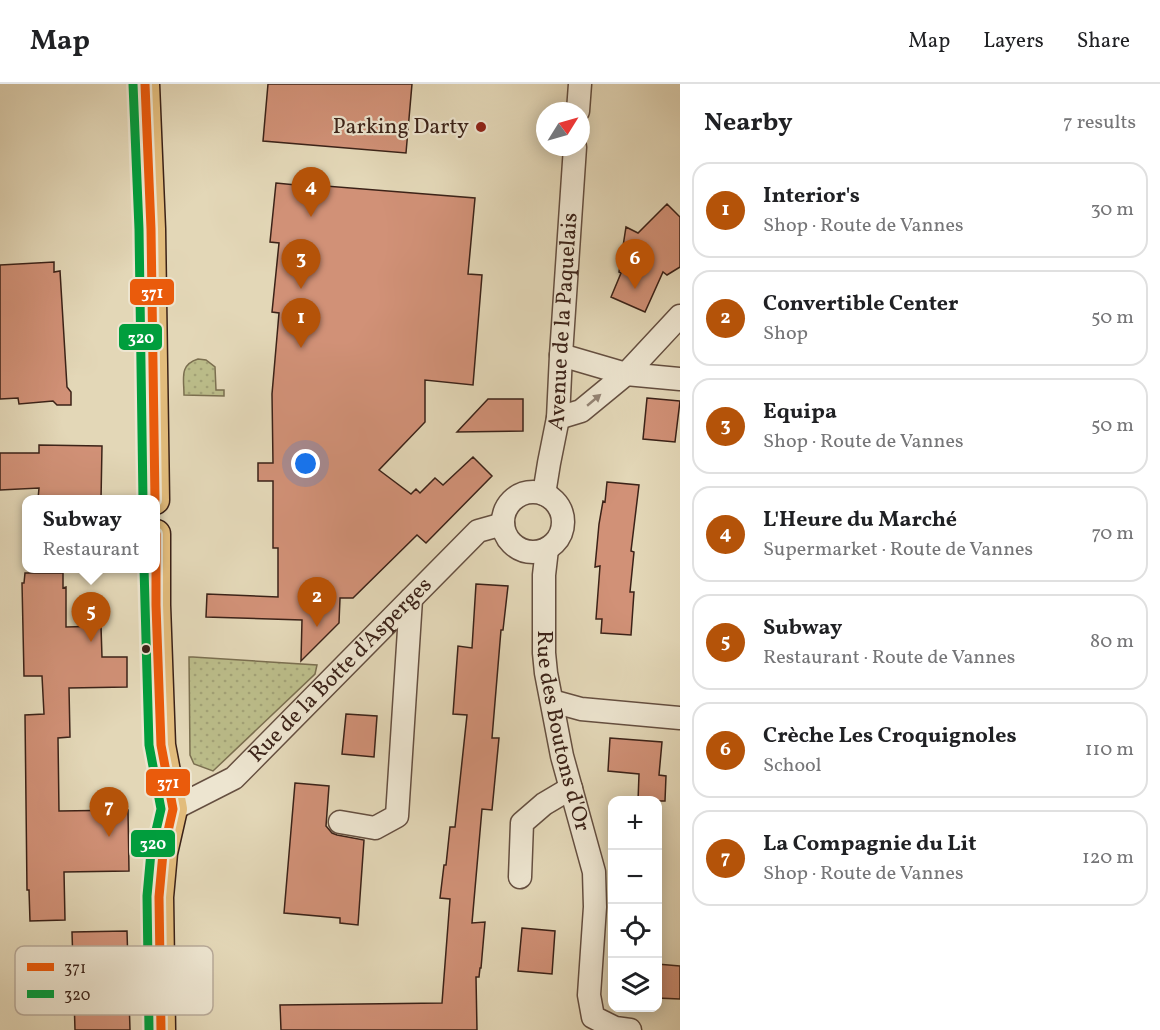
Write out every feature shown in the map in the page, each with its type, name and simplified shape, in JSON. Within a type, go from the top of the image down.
[{"type":"main road","points":[[145,84],[151,229],[155,495]]},
{"type":"main road","points":[[156,573],[161,746],[173,810],[164,853],[159,897],[159,946]]},
{"type":"main road","points":[[160,1015],[160,1030]]},
{"type":"street","points":[[579,102],[580,84]]},
{"type":"street","name":"Avenue de la Paquelais","points":[[544,494],[558,418],[574,156]]},
{"type":"street","points":[[558,418],[581,411],[626,374],[680,316]]},
{"type":"street","points":[[561,355],[626,374],[680,379]]},
{"type":"street","points":[[524,493],[544,494],[558,506],[562,515],[563,525],[560,534],[548,549],[528,552],[519,549],[510,543],[505,534],[504,514],[508,505],[514,498],[524,493]]},
{"type":"street","name":"Rue de la Botte d'Asperges","points":[[173,810],[234,778],[478,531],[503,524]]},
{"type":"street","name":"Rue des Boutons d'Or","points":[[548,549],[544,575],[546,673],[562,756],[594,872],[595,907],[589,995],[593,1017],[615,1028],[630,1030]]},
{"type":"street","points":[[340,822],[375,828],[397,816],[411,599]]},
{"type":"street","points":[[552,701],[581,709],[680,718]]},
{"type":"street","points":[[520,877],[522,823],[544,804],[571,788]]},
{"type":"green space","points":[[198,359],[206,360],[215,367],[216,390],[224,390],[224,396],[184,395],[185,369]]},
{"type":"green space","points":[[189,657],[317,665],[315,674],[213,771],[194,764],[190,755]]},
{"type":"building","points":[[268,84],[412,84],[406,153],[263,141]]},
{"type":"building","points":[[276,183],[475,198],[468,274],[482,275],[473,385],[425,380],[425,422],[379,470],[411,494],[416,489],[420,493],[435,478],[443,485],[473,457],[492,476],[426,543],[417,535],[353,598],[340,598],[339,623],[301,661],[302,620],[206,617],[207,594],[278,597],[278,548],[273,548],[273,481],[258,481],[258,463],[273,463],[272,394],[279,313],[272,312],[279,243],[270,242]]},
{"type":"building","points":[[667,204],[680,217],[680,267],[667,275],[663,272],[645,312],[611,297],[621,273],[619,272],[626,227],[638,233]]},
{"type":"building","points":[[54,262],[54,272],[60,271],[67,387],[71,392],[71,405],[57,405],[53,401],[19,404],[18,398],[0,399],[0,265]]},
{"type":"building","points":[[647,398],[680,401],[675,442],[643,439]]},
{"type":"building","points":[[488,399],[523,399],[523,431],[457,432]]},
{"type":"building","points":[[39,445],[102,446],[101,495],[38,495],[39,488],[0,490],[0,453],[39,453]]},
{"type":"building","points":[[607,482],[639,485],[631,551],[634,552],[630,592],[634,592],[631,635],[601,633],[602,619],[596,619],[600,566],[595,567],[599,524]]},
{"type":"building","points":[[25,573],[63,573],[63,588],[66,587],[66,627],[101,626],[102,657],[127,657],[127,687],[69,688],[70,737],[58,738],[59,811],[128,810],[129,871],[64,872],[65,920],[30,921],[29,890],[27,890],[25,715],[44,714],[42,676],[24,676],[22,583],[24,583]]},
{"type":"building","points":[[476,584],[508,586],[503,630],[501,630],[492,738],[499,738],[492,810],[482,809],[472,923],[485,922],[481,968],[479,977],[476,977],[477,1030],[281,1030],[280,1005],[442,1003],[450,899],[440,898],[450,827],[455,827],[467,715],[453,714],[458,646],[472,648]]},
{"type":"building","points":[[346,714],[377,716],[374,757],[342,754]]},
{"type":"building","points":[[610,738],[662,742],[659,775],[666,776],[665,801],[662,801],[662,796],[638,796],[639,774],[608,771]]},
{"type":"building","points":[[295,783],[329,786],[326,826],[337,835],[364,840],[358,925],[340,923],[340,918],[284,913]]},
{"type":"building","points":[[522,928],[555,931],[552,974],[518,971]]},
{"type":"building","points":[[127,931],[127,946],[72,946],[72,932]]},
{"type":"building","points":[[662,964],[680,966],[680,999],[662,998]]},
{"type":"building","points":[[75,1015],[130,1015],[130,1030],[75,1030]]},
{"type":"transit line","name":"320","points":[[133,84],[139,229],[143,495]]},
{"type":"transit line","name":"371","points":[[145,84],[151,229],[155,495]]},
{"type":"transit line","name":"320","points":[[144,573],[149,745],[161,809],[151,852],[147,896],[148,946]]},
{"type":"transit line","name":"371","points":[[156,573],[161,745],[173,809],[163,853],[159,897],[160,946]]},
{"type":"transit line","name":"320","points":[[149,1015],[149,1030]]},
{"type":"transit line","name":"371","points":[[161,1015],[161,1030]]},
{"type":"place","name":"Parking Darty","points":[[481,127]]},
{"type":"place","name":"L'Heure du Marché","points":[[311,217]]},
{"type":"place","name":"Equipa","points":[[301,289]]},
{"type":"place","name":"Crèche Les Croquignoles","points":[[635,289]]},
{"type":"place","name":"Interior's","points":[[301,348]]},
{"type":"place","name":"Convertible Center","points":[[317,627]]},
{"type":"place","name":"Subway","points":[[91,642]]},
{"type":"place","name":"La Compagnie du Lit","points":[[109,837]]}]
